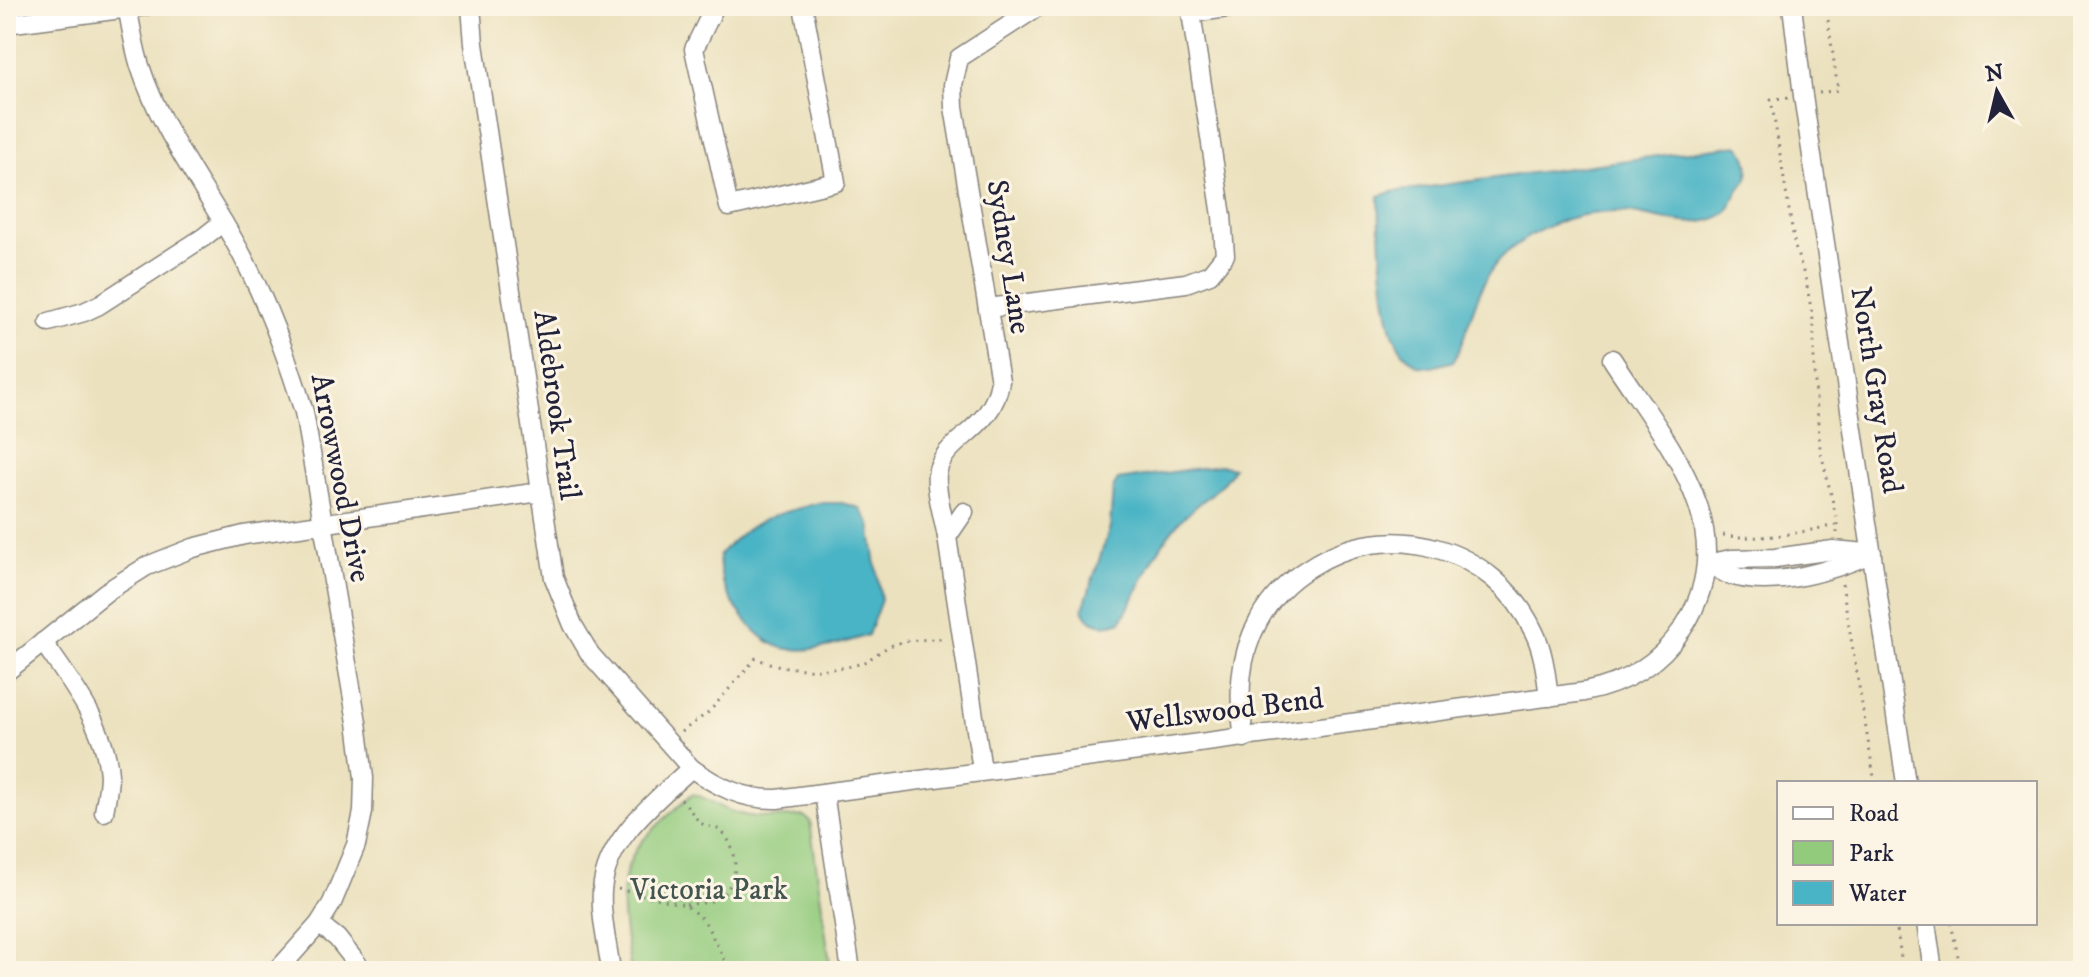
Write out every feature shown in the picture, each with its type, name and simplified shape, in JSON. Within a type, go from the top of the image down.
[{"type":"street","name":"Aldebrook Trail","points":[[471,6],[474,44],[554,578],[573,625],[590,654],[691,768]]},
{"type":"street","points":[[715,6],[694,49],[729,207],[836,182],[803,6]]},
{"type":"street","name":"Sydney Lane","points":[[982,770],[937,474],[948,451],[988,415],[998,398],[1000,381],[954,107],[954,70],[959,58],[1037,6]]},
{"type":"street","points":[[988,308],[1186,283],[1210,274],[1225,255],[1191,9],[1242,6]]},
{"type":"street","name":"North Gray Road","points":[[1792,6],[1906,781]]},
{"type":"street","points":[[6,24],[133,7]]},
{"type":"street","name":"Arrowwood Drive","points":[[133,7],[140,65],[159,110],[223,222],[275,324],[304,412],[364,778],[363,812],[356,845],[341,883],[319,924],[277,971]]},
{"type":"street","points":[[49,322],[99,305],[223,222]]},
{"type":"street","points":[[1612,359],[1693,491],[1703,519],[1707,564],[1731,559],[1839,559],[1872,553]]},
{"type":"street","points":[[6,672],[106,592],[147,566],[170,556],[226,539],[540,492]]},
{"type":"street","points":[[947,537],[964,512]]},
{"type":"street","points":[[1244,738],[1240,704],[1242,670],[1249,642],[1266,608],[1299,574],[1325,557],[1377,542],[1408,542],[1445,550],[1471,562],[1498,582],[1517,603],[1535,633],[1549,697]]},
{"type":"street","name":"Wellswood Bend","points":[[691,768],[710,781],[748,798],[777,799],[1584,692],[1613,685],[1656,660],[1676,638],[1692,612],[1707,564]]},
{"type":"street","points":[[43,642],[83,702],[102,743],[109,779],[104,812]]},
{"type":"street","points":[[611,971],[601,894],[610,859],[636,821],[691,768]]},
{"type":"street","points":[[824,793],[851,971]]},
{"type":"street","points":[[319,924],[337,938],[363,971]]},
{"type":"street","points":[[1926,925],[1933,971]]},
{"type":"path","points":[[1826,6],[1838,90]]},
{"type":"path","points":[[1771,99],[1795,247],[1806,281],[1814,325],[1820,448],[1837,525],[1848,631],[1858,672],[1875,781]]},
{"type":"path","points":[[1723,535],[1745,539],[1767,538],[1837,525]]},
{"type":"path","points":[[681,732],[709,712],[756,658],[787,668],[848,666],[863,662],[896,643],[945,638]]},
{"type":"path","points":[[681,799],[701,823],[723,834],[736,859],[731,883],[718,898],[685,905]]},
{"type":"path","points":[[618,889],[685,905],[704,920],[730,971]]},
{"type":"path","points":[[1896,925],[1903,971]]},
{"type":"path","points":[[1951,925],[1961,971]]},
{"type":"green space","name":"Victoria Park","points":[[692,794],[746,815],[775,818],[804,816],[810,821],[831,971],[631,971],[623,919],[627,868],[645,838]]},
{"type":"water","points":[[1738,145],[1746,156],[1748,174],[1729,210],[1719,217],[1708,221],[1682,222],[1612,212],[1555,223],[1521,241],[1494,266],[1480,292],[1454,361],[1432,367],[1418,366],[1400,348],[1385,297],[1379,196]]},
{"type":"water","points":[[1220,465],[1233,468],[1222,484],[1185,515],[1170,533],[1121,621],[1104,624],[1090,619],[1083,609],[1110,527],[1113,488],[1118,480]]},
{"type":"water","points":[[819,503],[842,503],[860,508],[870,524],[881,600],[868,635],[819,648],[788,649],[766,640],[737,608],[724,585],[719,555],[753,525]]}]
